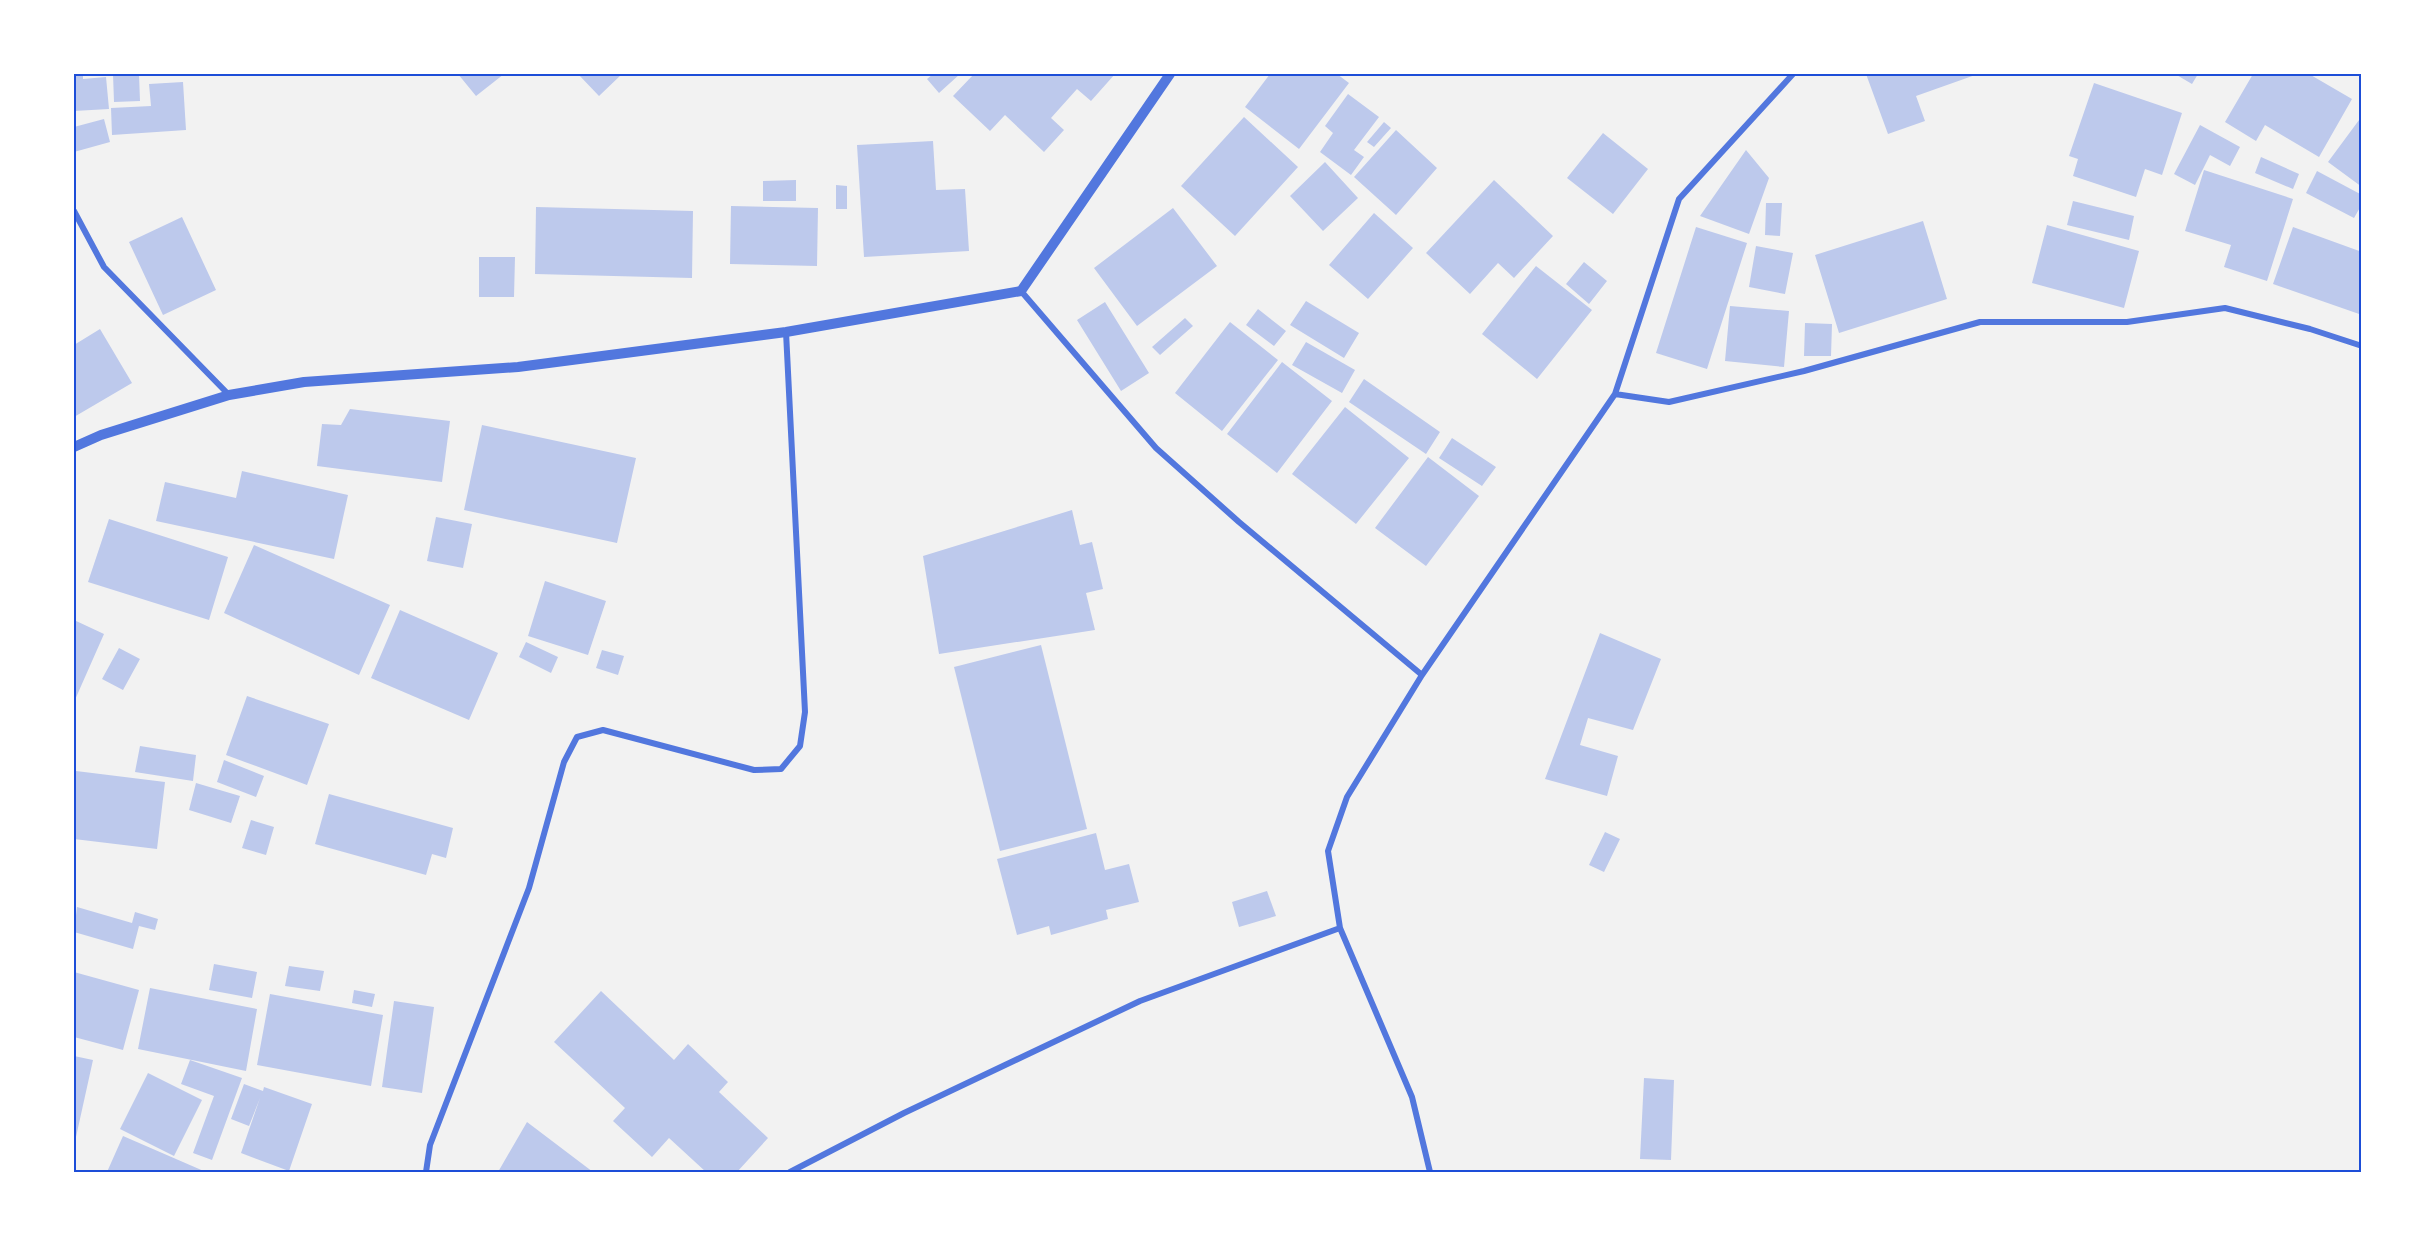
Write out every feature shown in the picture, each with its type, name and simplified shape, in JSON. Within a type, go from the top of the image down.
[{"type":"street","points":[[74,447],[101,435],[230,395],[304,382],[518,367],[786,332],[1021,291],[1170,74]]},
{"type":"street","points":[[1430,1173],[1412,1098],[1341,928],[1328,851],[1347,797],[1422,675],[1615,394],[1679,199],[1793,74]]},
{"type":"street","points":[[74,211],[104,267],[230,395]]},
{"type":"street","points":[[1021,291],[1156,448],[1239,522],[1422,675]]},
{"type":"street","points":[[1615,394],[1669,402],[1804,371],[1980,322],[2127,321],[2224,308],[2310,329],[2361,346]]},
{"type":"street","points":[[426,1173],[430,1145],[530,888],[564,762],[576,737],[603,730],[754,770],[781,769],[800,746],[805,712],[786,332]]},
{"type":"street","points":[[790,1173],[904,1113],[1140,1001],[1341,928]]},
{"type":"building","points":[[74,74],[83,74],[83,79],[106,77],[109,109],[74,111]]},
{"type":"building","points":[[113,74],[139,74],[140,101],[114,102]]},
{"type":"building","points":[[458,74],[504,74],[476,96]]},
{"type":"building","points":[[578,74],[622,74],[599,96]]},
{"type":"building","points":[[933,74],[960,74],[939,93],[927,79]]},
{"type":"building","points":[[974,74],[1115,74],[1091,101],[1077,89],[1051,118],[1064,130],[1044,152],[1005,115],[990,131],[953,96]]},
{"type":"building","points":[[1270,74],[1337,74],[1349,83],[1299,149],[1245,107]]},
{"type":"building","points":[[1866,74],[1978,74],[1916,96],[1925,121],[1888,134]]},
{"type":"building","points":[[2175,74],[2198,74],[2192,84]]},
{"type":"building","points":[[2253,74],[2309,74],[2352,99],[2319,157],[2265,125],[2256,141],[2225,122]]},
{"type":"building","points":[[183,82],[186,130],[112,135],[111,108],[151,106],[149,84]]},
{"type":"building","points":[[2094,83],[2182,113],[2162,175],[2145,169],[2136,197],[2073,176],[2078,159],[2069,156]]},
{"type":"building","points":[[1348,94],[1379,117],[1354,150],[1364,157],[1351,175],[1320,152],[1333,133],[1325,126]]},
{"type":"building","points":[[2362,116],[2362,187],[2328,162]]},
{"type":"building","points":[[1244,117],[1298,167],[1235,236],[1181,186]]},
{"type":"building","points":[[104,119],[110,142],[74,152],[74,127]]},
{"type":"building","points":[[1384,122],[1391,128],[1374,147],[1367,142]]},
{"type":"building","points":[[2200,125],[2240,147],[2230,166],[2210,155],[2195,185],[2174,174]]},
{"type":"building","points":[[1396,130],[1437,168],[1396,215],[1354,177]]},
{"type":"building","points":[[1603,133],[1648,169],[1613,214],[1567,178]]},
{"type":"building","points":[[933,141],[936,190],[965,189],[969,251],[864,257],[857,145]]},
{"type":"building","points":[[1746,150],[1769,178],[1749,234],[1700,216]]},
{"type":"building","points":[[2261,157],[2299,174],[2293,189],[2255,173]]},
{"type":"building","points":[[1325,162],[1358,198],[1323,231],[1290,196]]},
{"type":"building","points":[[2204,170],[2293,199],[2267,281],[2224,267],[2231,245],[2185,231]]},
{"type":"building","points":[[2317,171],[2362,195],[2362,204],[2354,218],[2306,193]]},
{"type":"building","points":[[796,180],[796,201],[763,201],[763,181]]},
{"type":"building","points":[[1494,180],[1553,236],[1514,278],[1498,263],[1470,294],[1426,253]]},
{"type":"building","points":[[836,185],[847,186],[847,209],[836,209]]},
{"type":"building","points":[[2073,201],[2134,216],[2129,240],[2067,225]]},
{"type":"building","points":[[1766,203],[1782,203],[1780,236],[1765,235]]},
{"type":"building","points":[[731,206],[818,208],[817,266],[730,264]]},
{"type":"building","points":[[536,207],[693,211],[692,278],[535,274]]},
{"type":"building","points":[[1173,208],[1217,266],[1137,326],[1094,268]]},
{"type":"building","points":[[1374,213],[1413,248],[1368,299],[1329,265]]},
{"type":"building","points":[[182,217],[216,290],[163,315],[129,242]]},
{"type":"building","points":[[1923,221],[1947,299],[1839,333],[1815,255]]},
{"type":"building","points":[[2047,225],[2139,251],[2124,308],[2032,283]]},
{"type":"building","points":[[1696,227],[1747,243],[1707,369],[1656,353]]},
{"type":"building","points":[[2293,227],[2362,252],[2362,315],[2273,284]]},
{"type":"building","points":[[1756,246],[1793,253],[1785,294],[1749,287]]},
{"type":"building","points":[[479,257],[515,257],[514,297],[479,297]]},
{"type":"building","points":[[1584,262],[1607,281],[1589,304],[1566,284]]},
{"type":"building","points":[[1536,266],[1592,310],[1537,379],[1482,334]]},
{"type":"building","points":[[1306,301],[1359,333],[1344,358],[1290,325]]},
{"type":"building","points":[[1105,302],[1149,373],[1121,391],[1077,320]]},
{"type":"building","points":[[1730,306],[1789,311],[1784,367],[1725,361]]},
{"type":"building","points":[[1258,309],[1286,331],[1274,346],[1246,325]]},
{"type":"building","points":[[1185,318],[1193,326],[1160,355],[1152,347]]},
{"type":"building","points":[[1230,322],[1278,360],[1222,431],[1175,393]]},
{"type":"building","points":[[1805,323],[1832,324],[1831,356],[1804,356]]},
{"type":"building","points":[[100,329],[132,383],[74,417],[74,345]]},
{"type":"building","points":[[1306,342],[1355,370],[1342,393],[1292,365]]},
{"type":"building","points":[[1282,362],[1332,401],[1277,473],[1227,434]]},
{"type":"building","points":[[1364,379],[1440,432],[1426,454],[1349,402]]},
{"type":"building","points":[[1345,407],[1409,458],[1356,524],[1292,474]]},
{"type":"building","points":[[350,409],[450,421],[442,482],[317,466],[322,424],[341,425]]},
{"type":"building","points":[[482,425],[636,458],[617,543],[464,510]]},
{"type":"building","points":[[1452,438],[1496,467],[1482,486],[1439,458]]},
{"type":"building","points":[[1428,457],[1479,496],[1426,566],[1375,528]]},
{"type":"building","points":[[242,471],[348,495],[334,559],[156,521],[165,482],[236,498]]},
{"type":"building","points":[[1072,510],[1080,545],[1092,542],[1103,589],[1086,593],[1095,630],[939,654],[923,556]]},
{"type":"building","points":[[436,517],[472,524],[463,568],[427,561]]},
{"type":"building","points":[[109,519],[228,557],[209,620],[88,582]]},
{"type":"building","points":[[254,545],[390,605],[359,675],[224,613]]},
{"type":"building","points":[[545,581],[606,601],[588,655],[528,636]]},
{"type":"building","points":[[400,610],[498,653],[469,720],[371,678]]},
{"type":"building","points":[[74,620],[104,634],[74,702]]},
{"type":"building","points":[[1600,633],[1661,659],[1633,730],[1588,718],[1580,745],[1618,756],[1607,796],[1545,779]]},
{"type":"building","points":[[526,642],[558,657],[551,673],[519,657]]},
{"type":"building","points":[[1041,645],[1087,829],[1000,851],[954,667]]},
{"type":"building","points":[[119,648],[140,659],[123,690],[102,679]]},
{"type":"building","points":[[602,650],[624,656],[618,675],[596,668]]},
{"type":"building","points":[[247,696],[329,724],[307,785],[226,755]]},
{"type":"building","points":[[140,746],[196,755],[193,781],[135,772]]},
{"type":"building","points":[[224,760],[264,776],[256,797],[217,782]]},
{"type":"building","points":[[76,771],[165,782],[157,849],[74,839]]},
{"type":"building","points":[[196,783],[240,796],[231,823],[189,810]]},
{"type":"building","points":[[329,794],[453,828],[446,858],[432,854],[426,875],[315,844]]},
{"type":"building","points":[[251,820],[274,827],[266,855],[242,848]]},
{"type":"building","points":[[1605,832],[1620,839],[1604,872],[1589,865]]},
{"type":"building","points":[[1096,833],[1105,870],[1129,864],[1139,902],[1106,910],[1108,919],[1051,935],[1049,926],[1017,935],[997,859]]},
{"type":"building","points":[[1267,891],[1276,916],[1239,927],[1232,902]]},
{"type":"building","points":[[77,907],[132,923],[135,912],[158,919],[155,930],[139,926],[133,949],[74,932]]},
{"type":"building","points":[[214,964],[257,972],[252,998],[209,990]]},
{"type":"building","points":[[289,966],[324,971],[320,991],[285,986]]},
{"type":"building","points":[[74,972],[139,990],[123,1050],[74,1037]]},
{"type":"building","points":[[150,988],[257,1009],[246,1071],[138,1049]]},
{"type":"building","points":[[354,990],[375,994],[372,1007],[352,1003]]},
{"type":"building","points":[[601,991],[674,1060],[688,1044],[728,1082],[719,1092],[768,1138],[737,1172],[706,1172],[669,1138],[652,1157],[613,1121],[625,1108],[554,1042]]},
{"type":"building","points":[[270,994],[383,1015],[371,1086],[257,1065]]},
{"type":"building","points":[[394,1001],[434,1007],[422,1093],[382,1087]]},
{"type":"building","points":[[74,1056],[93,1060],[74,1146]]},
{"type":"building","points":[[190,1060],[242,1078],[212,1160],[193,1153],[214,1096],[181,1084]]},
{"type":"building","points":[[148,1073],[202,1100],[174,1156],[120,1129]]},
{"type":"building","points":[[1644,1078],[1674,1080],[1671,1160],[1640,1159]]},
{"type":"building","points":[[244,1084],[263,1091],[264,1087],[312,1104],[289,1171],[241,1153],[260,1098],[249,1126],[231,1119]]},
{"type":"building","points":[[527,1122],[593,1172],[498,1172]]},
{"type":"building","points":[[123,1136],[206,1172],[107,1172]]}]
